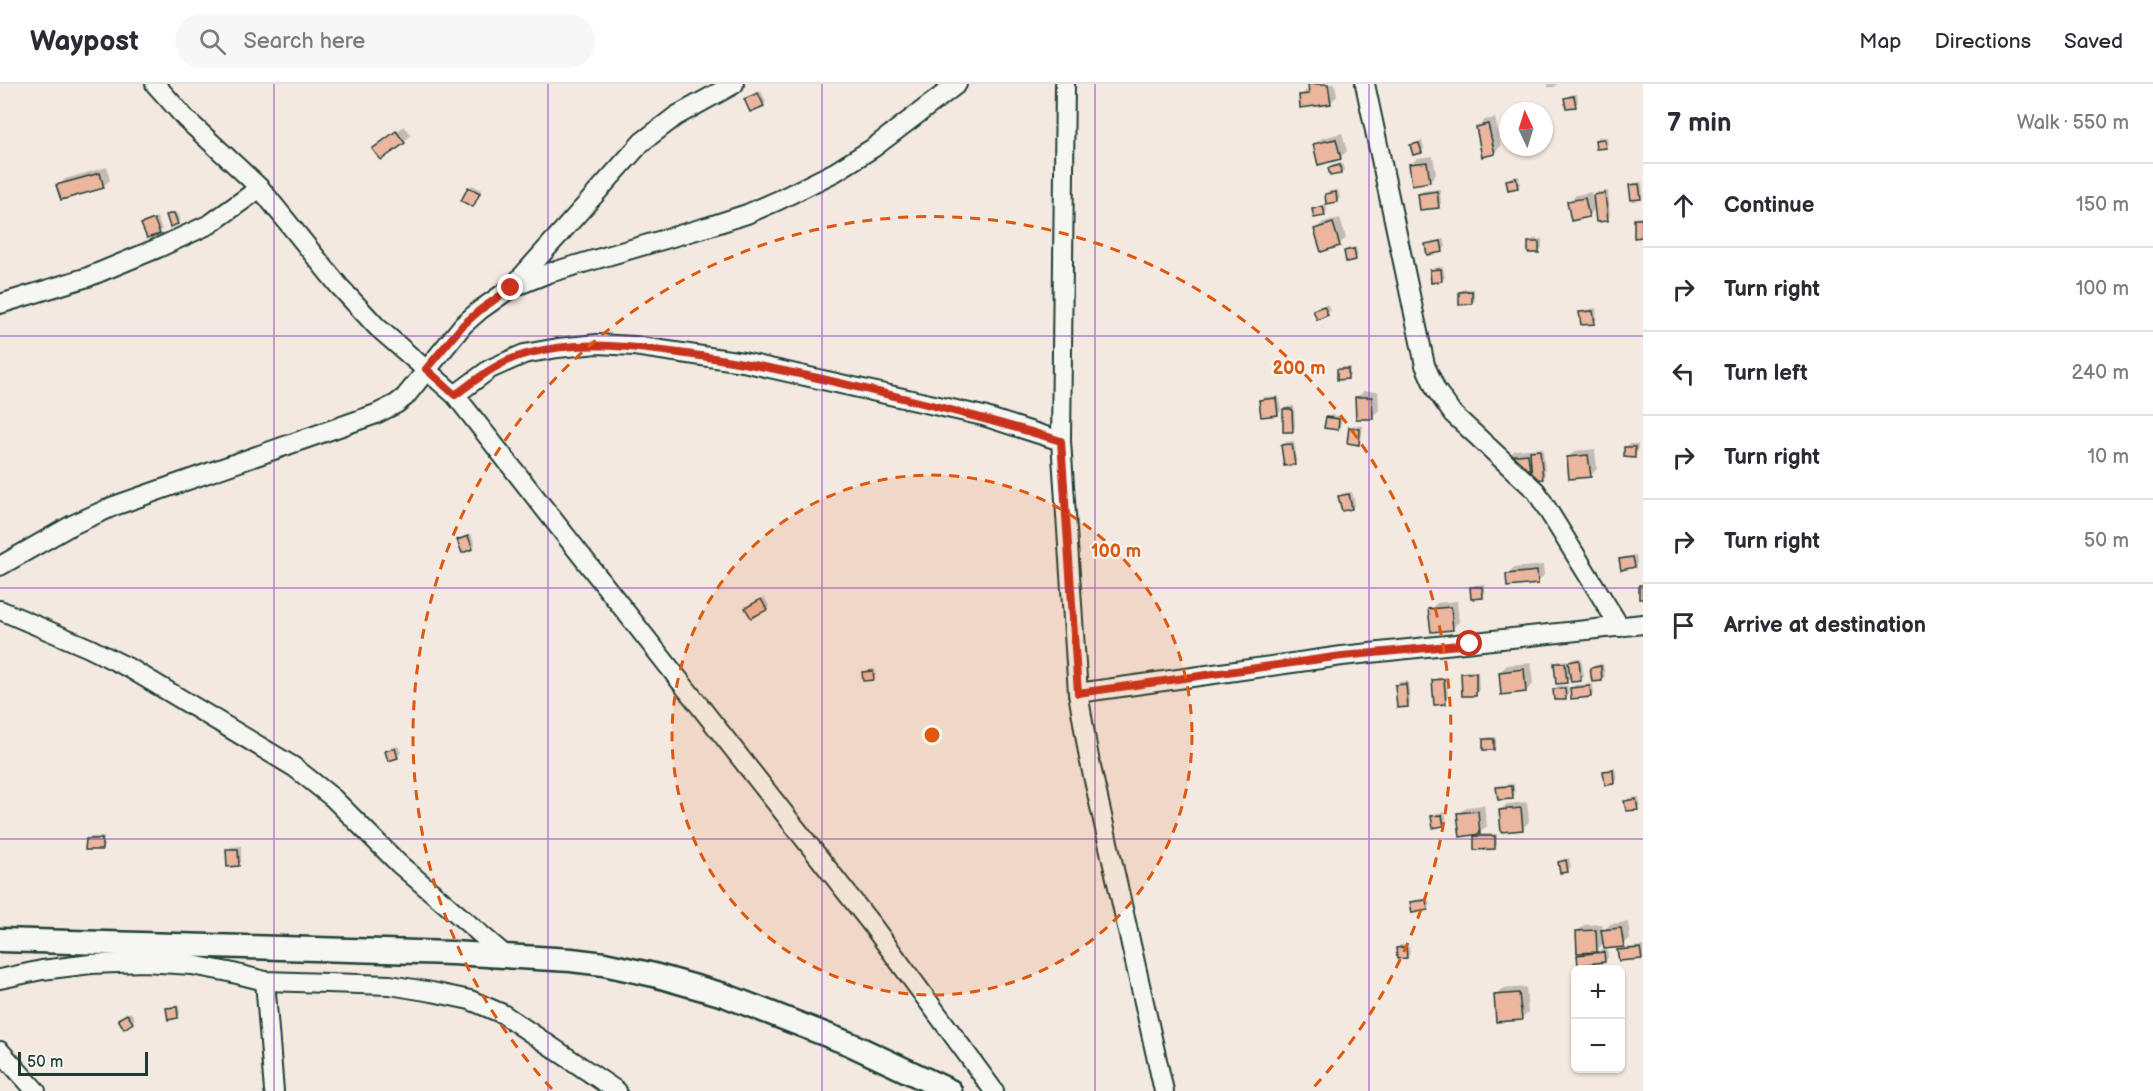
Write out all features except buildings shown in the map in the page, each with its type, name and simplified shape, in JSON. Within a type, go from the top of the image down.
[{"type":"main road","points":[[0,940],[506,956],[604,964],[724,995],[850,1044],[951,1091]]},
{"type":"street","points":[[155,84],[186,119],[260,188],[339,286],[378,327],[455,395],[872,926],[994,1091]]},
{"type":"street","points":[[0,566],[72,525],[114,506],[386,409],[405,397],[463,325],[511,288],[642,142],[676,116],[734,84]]},
{"type":"street","points":[[511,288],[549,273],[747,214],[779,200],[835,172],[873,148],[957,84]]},
{"type":"street","points":[[1065,84],[1061,441],[1078,693],[1089,758],[1164,1091]]},
{"type":"street","points":[[1365,84],[1425,365],[1436,390],[1453,414],[1536,491],[1620,627]]},
{"type":"street","points":[[0,304],[88,278],[148,253],[210,224],[260,188]]},
{"type":"street","points":[[455,395],[490,369],[524,354],[597,344],[634,346],[743,362],[983,417],[1061,441]]},
{"type":"street","points":[[0,610],[89,648],[131,669],[294,767],[333,798],[399,864],[506,956]]},
{"type":"street","points":[[1078,693],[1342,656],[1643,624]]},
{"type":"street","points":[[0,979],[42,970],[135,962],[192,965],[265,981],[390,985],[470,1000],[503,1014],[617,1091]]},
{"type":"street","points":[[265,981],[274,1091]]},
{"type":"street","points":[[0,1051],[36,1091]]},
{"type":"route","points":[[511,288],[463,325],[426,369],[455,395],[490,369],[524,354],[597,344],[634,346],[743,362],[887,393],[983,417],[1061,441],[1078,693],[1342,656],[1470,644]]}]
